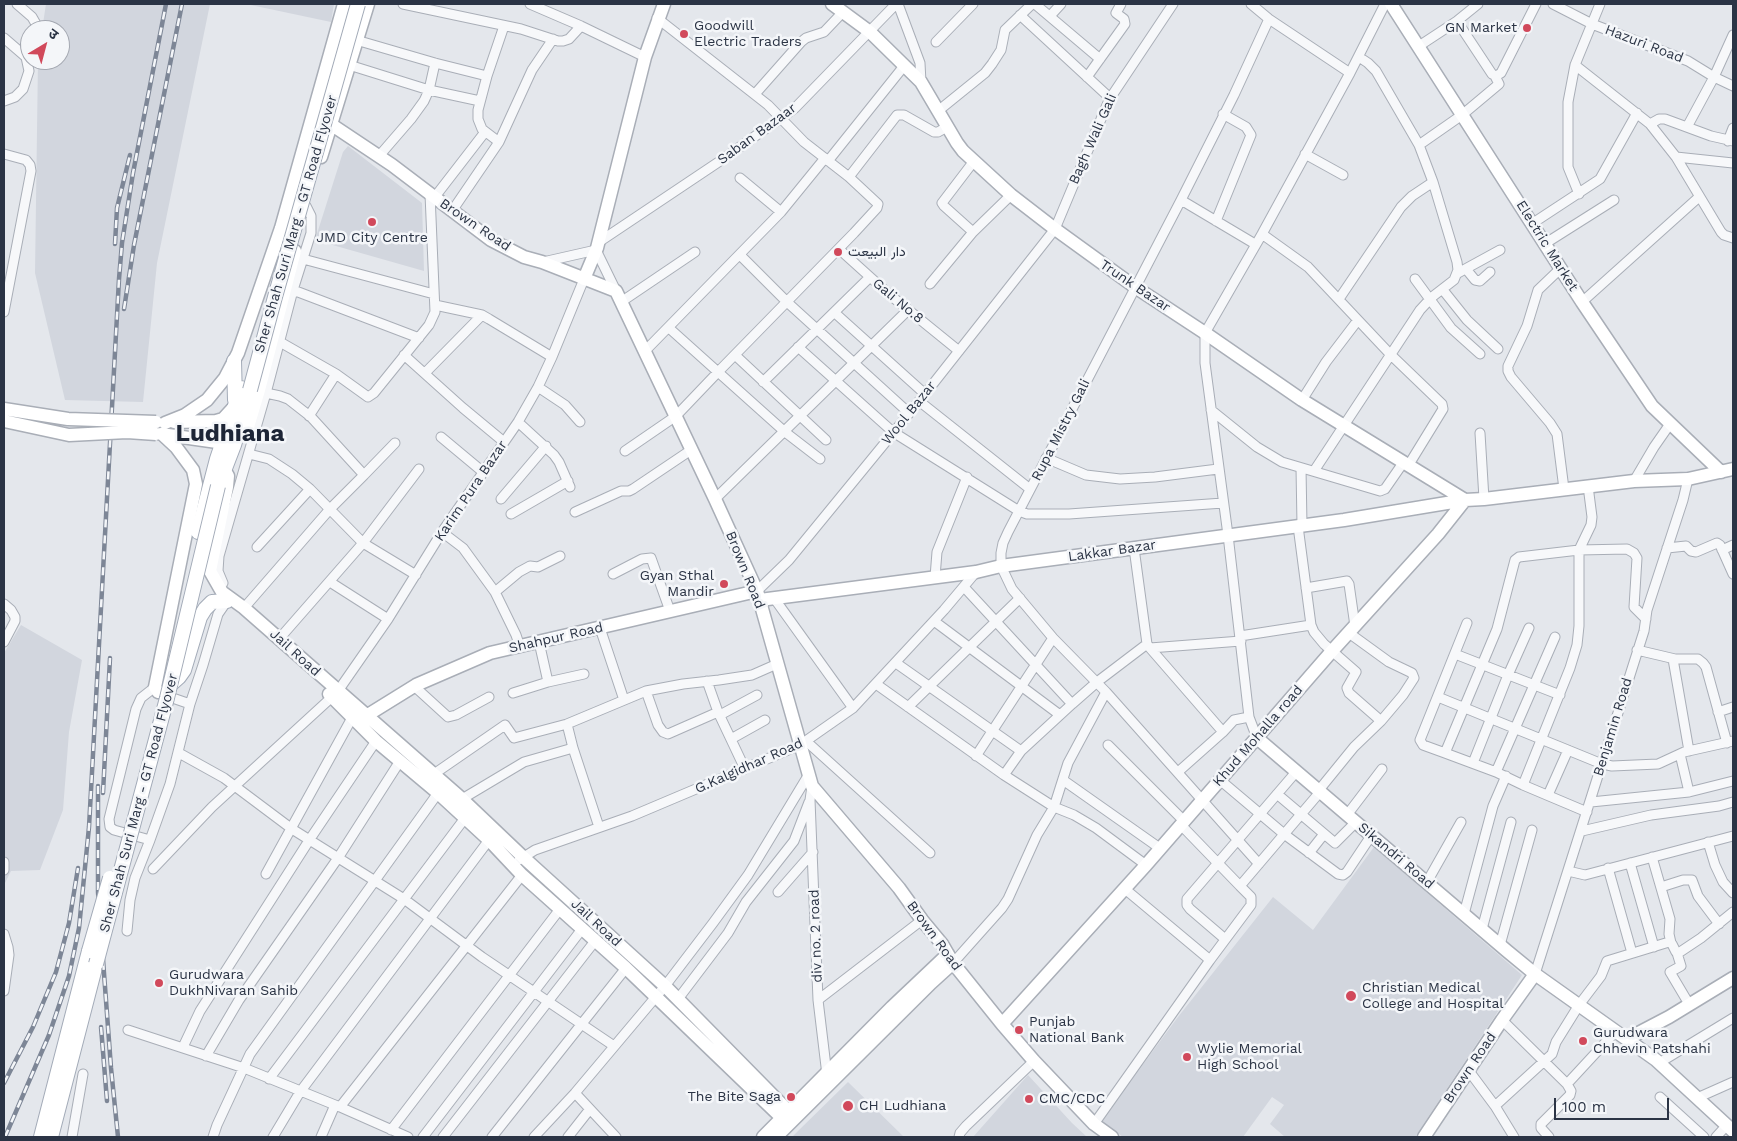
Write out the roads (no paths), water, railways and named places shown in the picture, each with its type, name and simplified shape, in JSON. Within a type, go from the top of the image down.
[{"type":"main road","name":"Sher Shah Suri Marg - GT Road Flyover","points":[[41,1137],[89,951],[154,714],[197,513],[217,460],[229,444],[228,428],[349,4]]},
{"type":"main road","name":"Sher Shah Suri Marg - GT Road Flyover","points":[[51,1137],[161,688],[224,469],[229,444],[358,4]]},
{"type":"main road","points":[[234,361],[235,406]]},
{"type":"main road","points":[[229,444],[246,434],[248,427]]},
{"type":"main road","points":[[161,688],[179,677],[184,670],[200,617],[218,601]]},
{"type":"street","points":[[17,4],[34,20]]},
{"type":"street","points":[[165,426],[186,415],[207,400],[217,389],[234,361],[265,278],[287,207],[344,4]]},
{"type":"street","points":[[248,427],[306,206],[368,4]]},
{"type":"street","points":[[403,4],[521,29],[562,42],[580,26]]},
{"type":"street","points":[[530,4],[645,57]]},
{"type":"street","points":[[584,279],[598,246],[645,57],[657,18],[664,4]]},
{"type":"street","name":"Trunk Bazar","points":[[832,4],[870,32],[921,82],[963,151],[1011,195],[1136,287],[1205,332],[1302,400],[1465,500]]},
{"type":"street","points":[[897,4],[920,63],[921,82]]},
{"type":"street","name":"Saban Bazaar","points":[[598,246],[782,118],[799,104],[897,4]]},
{"type":"street","points":[[936,42],[974,4]]},
{"type":"street","points":[[938,111],[992,64],[1001,50],[1005,30],[1033,4],[1050,16],[1100,60]]},
{"type":"street","points":[[1050,16],[1061,4]]},
{"type":"street","points":[[1087,77],[1125,24],[1124,20],[1116,13],[1121,4]]},
{"type":"street","name":"Bagh Wali Gali","points":[[1055,229],[1110,98],[1173,4]]},
{"type":"street","points":[[1251,4],[1269,20],[1350,73]]},
{"type":"street","points":[[1257,738],[1249,716],[1228,535],[1204,363],[1205,332],[1262,234],[1359,57],[1385,4]]},
{"type":"street","name":"Electric Market","points":[[1392,4],[1582,302],[1652,406],[1670,424],[1727,471]]},
{"type":"street","points":[[1419,46],[1478,4]]},
{"type":"street","points":[[1495,76],[1501,73],[1536,4]]},
{"type":"street","name":"Hazuri Road","points":[[1553,4],[1592,24],[1688,61],[1733,86]]},
{"type":"street","points":[[1580,194],[1570,173],[1567,157],[1568,102],[1575,64],[1600,4]]},
{"type":"street","points":[[755,94],[801,42],[806,38],[824,32],[847,15]]},
{"type":"street","points":[[1020,15],[1110,98]]},
{"type":"street","points":[[625,451],[676,416],[878,206],[877,202],[799,137],[782,118],[755,94],[657,18]]},
{"type":"street","name":"Rupa Mistry Gali","points":[[1001,566],[1003,543],[1181,200],[1223,114],[1234,96],[1269,20]]},
{"type":"street","points":[[1419,145],[1462,115],[1499,84],[1456,21]]},
{"type":"street","points":[[500,142],[485,132],[480,126],[478,110],[504,26]]},
{"type":"street","points":[[1687,126],[1714,77],[1733,35]]},
{"type":"street","points":[[4,38],[20,52]]},
{"type":"street","points":[[452,211],[481,172],[500,142],[532,70],[553,39]]},
{"type":"street","points":[[356,40],[435,64],[487,76]]},
{"type":"street","points":[[1359,57],[1376,71],[1419,145],[1433,182],[1457,262],[1462,271],[1475,280],[1480,281],[1490,272]]},
{"type":"street","points":[[379,156],[412,119],[424,101],[429,90],[435,64]]},
{"type":"street","points":[[1575,64],[1650,124],[1676,157],[1721,232],[1733,238]]},
{"type":"street","points":[[349,65],[429,90],[480,101]]},
{"type":"street","points":[[644,352],[670,328],[781,212],[827,160],[904,66]]},
{"type":"street","points":[[4,101],[15,97],[23,89],[29,70]]},
{"type":"street","points":[[1533,223],[1580,194],[1604,175],[1637,113]]},
{"type":"street","points":[[1216,221],[1251,135],[1246,127],[1223,114]]},
{"type":"street","points":[[849,177],[897,115],[904,115],[936,132],[947,127]]},
{"type":"street","name":"Brown Road","points":[[313,118],[332,125],[379,156],[491,240],[524,257],[542,262],[584,279],[618,297],[715,499],[758,596],[777,664],[803,743],[810,780],[899,888],[942,944],[950,959],[1002,1024],[1034,1061],[1094,1124],[1112,1137]]},
{"type":"street","points":[[1650,124],[1662,118],[1730,141],[1733,128]]},
{"type":"street","points":[[280,342],[336,374],[363,394],[370,396],[379,388],[419,338],[433,317],[435,304],[432,196],[485,132]]},
{"type":"street","points":[[4,154],[26,160],[30,165],[31,171],[7,276],[4,312]]},
{"type":"street","points":[[1305,154],[1343,175]]},
{"type":"street","points":[[1676,157],[1733,162]]},
{"type":"street","points":[[973,232],[942,203],[974,161]]},
{"type":"street","points":[[740,178],[781,212]]},
{"type":"street","points":[[1339,299],[1401,207],[1416,193],[1433,182]]},
{"type":"street","points":[[930,284],[973,232],[1011,195]]},
{"type":"street","points":[[1582,302],[1699,197]]},
{"type":"street","points":[[1181,200],[1255,244]]},
{"type":"street","points":[[1546,243],[1614,200]]},
{"type":"street","points":[[218,601],[226,588],[218,570],[219,556],[312,224],[310,212],[306,206],[297,203],[287,207]]},
{"type":"street","name":"Wool Bazar","points":[[758,596],[922,398],[1055,229]]},
{"type":"street","points":[[1211,410],[1262,451],[1282,462],[1380,491],[1385,489],[1406,464],[1443,409],[1443,406],[1390,354],[1308,267],[1262,234]]},
{"type":"street","points":[[542,262],[598,246]]},
{"type":"street","points":[[598,246],[618,297],[695,252]]},
{"type":"street","name":"Gali No.8","points":[[838,249],[908,310],[959,351]]},
{"type":"street","points":[[1314,471],[1420,310],[1462,271],[1500,250]]},
{"type":"street","points":[[740,255],[787,302],[909,413]]},
{"type":"street","points":[[302,259],[434,294]]},
{"type":"street","points":[[1561,268],[1538,290],[1527,326],[1508,366],[1508,371],[1557,434],[1564,489]]},
{"type":"street","points":[[763,382],[870,277]]},
{"type":"street","name":"Karim Pura Bazar","points":[[154,870],[212,807],[335,694],[388,619],[442,532],[518,422],[552,357],[584,279]]},
{"type":"street","points":[[1415,280],[1451,328],[1480,354]]},
{"type":"street","points":[[293,290],[419,338]]},
{"type":"street","points":[[1443,290],[1467,320],[1498,349]]},
{"type":"street","points":[[435,304],[482,315],[552,357]]},
{"type":"street","points":[[715,499],[908,310]]},
{"type":"street","points":[[834,313],[871,346],[922,398],[1030,489]]},
{"type":"street","points":[[425,373],[482,315]]},
{"type":"street","points":[[1302,400],[1326,362],[1358,320]]},
{"type":"street","points":[[670,328],[785,432],[820,459]]},
{"type":"street","points":[[798,347],[893,432],[1019,511],[1034,515],[1069,514],[1223,502]]},
{"type":"street","points":[[404,355],[504,442]]},
{"type":"street","points":[[735,355],[826,440]]},
{"type":"street","points":[[309,416],[336,374]]},
{"type":"street","points":[[538,387],[565,405],[580,422]]},
{"type":"street","points":[[266,392],[288,399],[309,416],[364,475]]},
{"type":"street","points":[[4,421],[69,434],[127,432],[216,421],[223,419],[235,406]]},
{"type":"street","points":[[4,409],[68,419],[165,426],[228,428]]},
{"type":"street","points":[[511,514],[569,484],[559,462],[546,446],[518,422]]},
{"type":"street","points":[[1634,481],[1654,446],[1670,424]]},
{"type":"street","points":[[165,426],[229,444]]},
{"type":"street","points":[[161,688],[197,513],[196,484],[193,470],[176,447],[165,426]]},
{"type":"street","points":[[1480,433],[1484,500]]},
{"type":"street","points":[[440,437],[483,472]]},
{"type":"street","points":[[244,608],[330,509],[395,443]]},
{"type":"street","points":[[501,499],[546,446]]},
{"type":"street","points":[[575,512],[621,490],[629,491],[633,489],[691,450]]},
{"type":"street","points":[[249,454],[269,459],[279,464],[310,489],[363,543],[416,575]]},
{"type":"street","points":[[1046,458],[1086,474],[1120,479],[1156,477],[1218,469]]},
{"type":"street","points":[[1301,468],[1300,525],[1311,625],[1317,636],[1356,672],[1347,688],[1349,693],[1381,721]]},
{"type":"street","points":[[127,931],[130,900],[135,878],[170,784],[190,704],[218,614],[218,601],[210,570],[227,487],[228,476],[224,469]]},
{"type":"street","points":[[279,639],[363,543],[418,469]]},
{"type":"street","points":[[1465,500],[1484,500],[1634,481],[1688,479],[1727,471]]},
{"type":"street","points":[[935,577],[937,552],[966,477]]},
{"type":"street","name":"Benjamin Road","points":[[1535,974],[1644,631],[1688,479]]},
{"type":"street","points":[[1522,785],[1560,695],[1578,645],[1580,550],[1592,522],[1588,486]]},
{"type":"street","points":[[258,548],[310,489]]},
{"type":"street","name":"Lakkar Bazar","points":[[758,596],[774,598],[976,572],[1001,566],[1300,525],[1465,500]]},
{"type":"street","name":"Khud Mohalla road","points":[[1002,1024],[1125,889],[1332,651],[1438,534],[1465,500]]},
{"type":"street","points":[[442,532],[463,548],[495,592],[520,647]]},
{"type":"street","points":[[1668,548],[1686,546],[1696,552],[1718,543],[1733,574]]},
{"type":"street","points":[[1722,550],[1733,545]]},
{"type":"street","points":[[1134,548],[1149,646],[1222,732]]},
{"type":"street","points":[[1445,753],[1501,618],[1517,559],[1522,556],[1580,550],[1627,548],[1637,558],[1634,607],[1646,619]]},
{"type":"street","points":[[495,592],[519,572],[530,566],[538,567],[560,556]]},
{"type":"street","points":[[613,574],[642,558],[651,558],[670,611]]},
{"type":"street","points":[[1001,566],[1012,589],[1053,638],[1097,682],[1259,864]]},
{"type":"street","name":"G.Kalgidhar Road","points":[[520,866],[535,850],[632,816],[803,743],[852,708],[896,663],[976,572]]},
{"type":"street","points":[[1240,886],[1320,791],[1354,747],[1381,721],[1414,679],[1412,673],[1389,662],[1352,629],[1350,584],[1348,581],[1306,588]]},
{"type":"street","points":[[330,582],[388,619]]},
{"type":"street","points":[[964,587],[1072,704]]},
{"type":"street","name":"Shahpur Road","points":[[366,716],[414,686],[490,653],[670,611],[758,596]]},
{"type":"street","points":[[774,598],[852,708]]},
{"type":"street","points":[[908,707],[1020,598]]},
{"type":"street","name":"Jail Road","points":[[218,601],[244,608],[279,639],[335,694],[376,741],[438,793],[488,840],[661,991],[788,1118]]},
{"type":"street","name":"Jail Road","points":[[218,601],[335,694],[366,716],[434,774],[462,799],[560,909],[626,968],[661,991],[678,999],[704,1033]]},
{"type":"street","points":[[4,604],[14,614],[15,621],[4,642]]},
{"type":"street","points":[[934,621],[1060,715]]},
{"type":"street","points":[[1468,623],[1420,740],[1423,745],[1506,776],[1522,785],[1587,812]]},
{"type":"street","points":[[1004,775],[1021,751],[1072,704],[1097,682],[1149,646],[1240,638],[1311,625]]},
{"type":"street","points":[[600,628],[624,700]]},
{"type":"street","points":[[1473,763],[1490,718],[1529,628]]},
{"type":"street","points":[[1496,772],[1517,728],[1555,636]]},
{"type":"street","points":[[976,756],[1053,638]]},
{"type":"street","points":[[539,642],[548,682]]},
{"type":"street","points":[[1438,698],[1517,728],[1541,740],[1602,764],[1621,767],[1658,764],[1680,754],[1730,742],[1718,712],[1706,667],[1703,663],[1694,658],[1673,659],[1637,650]]},
{"type":"street","points":[[1455,654],[1560,695]]},
{"type":"street","points":[[1673,659],[1690,751]]},
{"type":"street","points":[[896,663],[1021,751]]},
{"type":"street","points":[[434,774],[504,725],[514,738],[567,724],[646,691],[752,674],[777,664]]},
{"type":"street","points":[[513,693],[548,682],[584,674]]},
{"type":"street","points":[[707,681],[719,714],[745,769]]},
{"type":"street","points":[[876,684],[1004,775],[1054,807],[1074,815],[1096,828],[1146,865]]},
{"type":"street","points":[[414,686],[448,717],[456,715],[489,697]]},
{"type":"street","points":[[161,688],[190,704]]},
{"type":"street","points":[[150,840],[114,830],[110,827],[109,819],[137,705],[141,698],[161,688]]},
{"type":"street","points":[[646,691],[658,725],[663,732],[668,734],[719,714],[757,695]]},
{"type":"street","points":[[776,1137],[788,1118],[827,1072],[950,959],[1002,908],[1037,835],[1054,807],[1068,763],[1106,692]]},
{"type":"street","points":[[1718,712],[1733,707]]},
{"type":"street","points":[[266,874],[353,716]]},
{"type":"street","points":[[1178,772],[1234,720],[1249,716]]},
{"type":"street","points":[[730,739],[765,720]]},
{"type":"street","points":[[567,724],[599,827]]},
{"type":"street","name":"Sikandri Road","points":[[1257,738],[1535,974],[1658,1063],[1730,1128]]},
{"type":"street","points":[[183,1047],[200,1011],[376,741]]},
{"type":"street","points":[[803,743],[930,853]]},
{"type":"street","points":[[1094,1124],[1252,903],[1251,898],[1183,823],[1108,745]]},
{"type":"street","points":[[462,799],[524,762],[573,748]]},
{"type":"street","points":[[1548,795],[1568,750]]},
{"type":"street","points":[[178,753],[236,786],[292,829],[404,899],[467,946],[614,1046]]},
{"type":"street","points":[[1680,754],[1689,792]]},
{"type":"street","points":[[206,1056],[239,1000],[338,858],[400,761]]},
{"type":"street","points":[[1277,794],[1324,834],[1334,842],[1337,842],[1382,768]]},
{"type":"street","points":[[1225,939],[1196,914],[1187,902],[1190,895],[1296,772]]},
{"type":"street","points":[[1464,914],[1493,806],[1506,776]]},
{"type":"street","points":[[534,1137],[575,1093],[661,991],[748,875],[810,780]]},
{"type":"street","name":"div no. 2 road","points":[[810,780],[818,1000],[827,1086]]},
{"type":"street","points":[[1062,780],[1160,849]]},
{"type":"street","points":[[1220,780],[1284,834],[1338,874],[1344,875],[1371,836]]},
{"type":"street","points":[[1591,802],[1689,792],[1733,781]]},
{"type":"street","points":[[213,1137],[257,1044],[438,793]]},
{"type":"street","points":[[678,999],[728,933],[746,902],[794,841],[810,800]]},
{"type":"street","points":[[1582,831],[1651,815],[1733,802]]},
{"type":"street","points":[[269,1079],[464,818]]},
{"type":"street","points":[[1427,882],[1461,822]]},
{"type":"street","points":[[1482,929],[1510,822]]},
{"type":"street","points":[[1500,945],[1532,830]]},
{"type":"street","points":[[1309,853],[1324,834]]},
{"type":"street","points":[[1568,871],[1585,875],[1733,836]]},
{"type":"street","points":[[273,1137],[300,1092],[488,840]]},
{"type":"street","points":[[1708,842],[1715,865],[1723,882],[1733,894]]},
{"type":"street","points":[[778,892],[813,852]]},
{"type":"street","points":[[1652,857],[1670,919],[1669,934],[1671,943],[1677,953],[1681,966],[1670,972],[1689,1004]]},
{"type":"street","points":[[4,862],[4,870]]},
{"type":"street","points":[[1630,863],[1654,947]]},
{"type":"street","points":[[321,1137],[338,1106],[467,946],[520,866]]},
{"type":"street","points":[[1608,868],[1632,953]]},
{"type":"street","points":[[1661,887],[1683,880],[1692,880],[1698,896],[1719,924]]},
{"type":"street","points":[[1125,889],[1210,960]]},
{"type":"street","points":[[391,1130],[560,909]]},
{"type":"street","points":[[1677,953],[1701,938],[1733,912]]},
{"type":"street","points":[[818,1000],[922,920]]},
{"type":"street","points":[[423,1137],[582,929]]},
{"type":"street","points":[[4,934],[9,955],[4,991]]},
{"type":"street","points":[[443,1137],[595,941]]},
{"type":"street","points":[[1495,1106],[1554,1052],[1556,1042],[1601,976],[1607,961],[1668,942],[1671,943]]},
{"type":"street","points":[[763,1137],[827,1086],[931,983],[950,959]]},
{"type":"street","points":[[492,1137],[626,968]]},
{"type":"street","name":"Brown Road","points":[[1424,1137],[1535,974]]},
{"type":"street","points":[[1627,1039],[1670,1017],[1733,978]]},
{"type":"street","points":[[1658,1063],[1733,1018]]},
{"type":"street","points":[[1502,1020],[1544,1060],[1567,1084],[1571,1091],[1570,1095],[1541,1124],[1541,1128],[1549,1137]]},
{"type":"street","points":[[128,1030],[244,1068],[408,1137]]},
{"type":"street","points":[[1567,1084],[1616,1031]]},
{"type":"street","points":[[959,1137],[966,1126],[1034,1061]]},
{"type":"street","points":[[1469,1071],[1495,1106],[1514,1137]]},
{"type":"street","points":[[72,1137],[82,1074]]},
{"type":"street","points":[[1697,1098],[1733,1082]]},
{"type":"street","points":[[575,1093],[616,1137]]},
{"type":"street","points":[[1660,1097],[1704,1137]]},
{"type":"street","points":[[568,1137],[590,1109]]},
{"type":"street","points":[[1716,1137],[1730,1128]]},
{"type":"railway","points":[[5,1137],[49,1035],[69,976],[79,928],[89,827],[122,243],[133,173],[166,4]]},
{"type":"railway","points":[[124,309],[134,245],[182,4]]},
{"type":"railway","points":[[115,244],[117,208],[130,155]]},
{"type":"railway","points":[[103,793],[110,658]]},
{"type":"railway","points":[[98,786],[98,892],[118,1137]]},
{"type":"railway","points":[[4,1083],[33,1027],[56,972],[69,923],[78,868]]},
{"type":"railway","points":[[101,1027],[107,1101]]},
{"type":"place","name":"GN Market","points":[[1527,28]]},
{"type":"place","name":"Goodwill Electric Traders","points":[[684,34]]},
{"type":"place","name":"JMD City Centre","points":[[372,222]]},
{"type":"place","name":"دار البیعت","points":[[838,252]]},
{"type":"place","name":"Gyan Sthal Mandir","points":[[724,584]]},
{"type":"place","name":"Gurudwara DukhNivaran Sahib","points":[[159,983]]},
{"type":"place","name":"Christian Medical College and Hospital","points":[[1351,996]]},
{"type":"place","name":"Punjab National Bank","points":[[1019,1030]]},
{"type":"place","name":"Gurudwara Chhevin Patshahi","points":[[1583,1041]]},
{"type":"place","name":"Wylie Memorial High School","points":[[1187,1057]]},
{"type":"place","name":"The Bite Saga","points":[[791,1097]]},
{"type":"place","name":"CMC/CDC","points":[[1029,1099]]},
{"type":"place","name":"CH Ludhiana","points":[[848,1106]]},
{"type":"district","name":"Ludhiana","points":[[230,434]]}]
